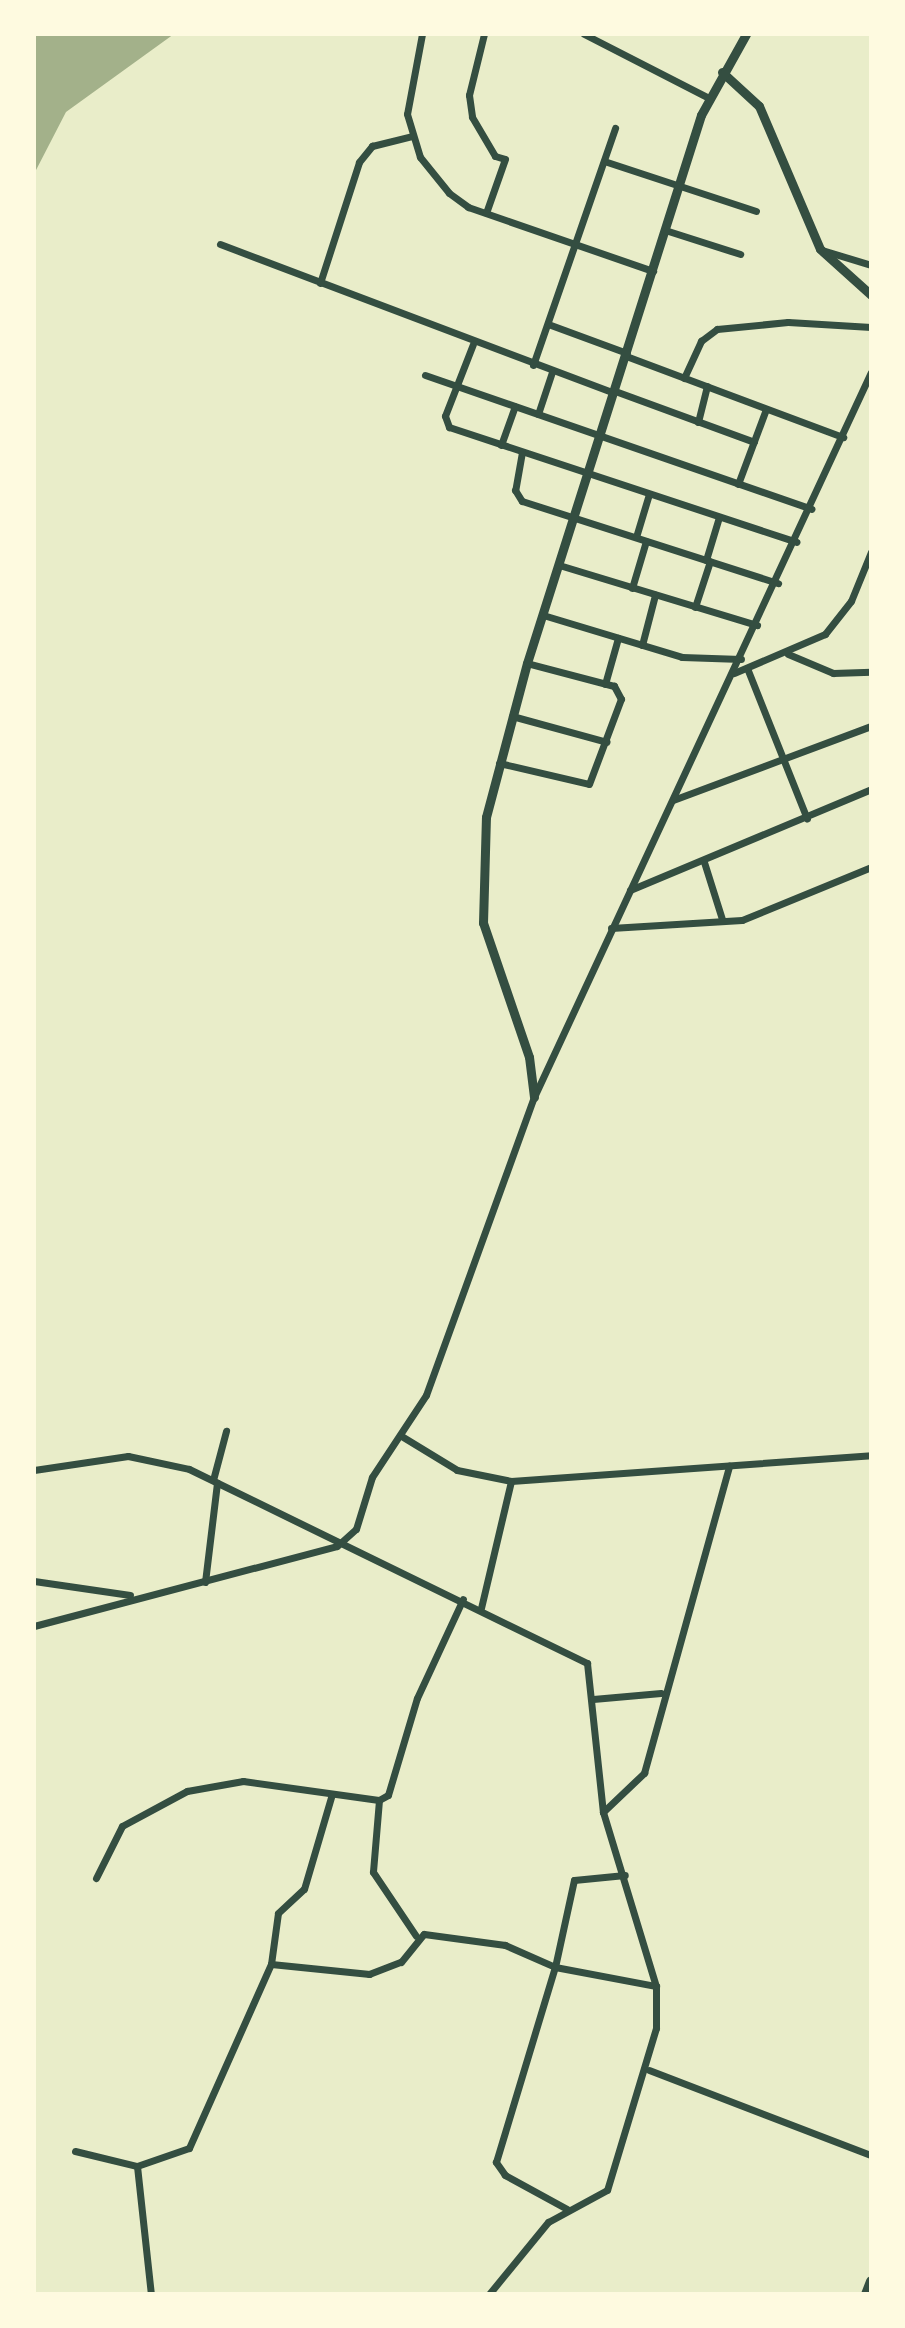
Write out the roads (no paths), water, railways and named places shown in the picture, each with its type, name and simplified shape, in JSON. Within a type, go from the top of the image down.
[{"type":"main road","points":[[866,2294],[871,2281]]},
{"type":"street","points":[[422,34],[407,91],[412,136],[441,185],[486,213],[653,271]]},
{"type":"street","points":[[484,34],[469,95],[472,117],[495,156],[505,159],[486,213]]},
{"type":"street","points":[[584,34],[709,98]]},
{"type":"street","points":[[534,1097],[529,1057],[491,958],[480,900],[480,852],[499,763],[527,663],[678,186],[709,98],[746,34]]},
{"type":"street","points":[[722,72],[759,106],[820,249],[871,295]]},
{"type":"street","points":[[533,365],[615,128]]},
{"type":"street","points":[[320,283],[359,162],[372,146],[412,136]]},
{"type":"street","points":[[604,161],[756,211]]},
{"type":"street","points":[[665,230],[740,254]]},
{"type":"street","points":[[220,244],[473,344],[754,442]]},
{"type":"street","points":[[820,249],[871,265]]},
{"type":"street","points":[[684,378],[701,341],[717,329],[788,322],[871,327]]},
{"type":"street","points":[[548,324],[843,437]]},
{"type":"street","points":[[473,344],[456,386],[446,425],[796,542]]},
{"type":"street","points":[[538,414],[552,372]]},
{"type":"street","points":[[34,1626],[337,1546],[340,1539],[356,1529],[372,1477],[403,1437],[426,1395],[534,1097],[611,928],[778,583],[871,372]]},
{"type":"street","points":[[425,375],[811,509]]},
{"type":"street","points":[[698,422],[707,386]]},
{"type":"street","points":[[501,445],[515,406]]},
{"type":"street","points":[[738,484],[766,409]]},
{"type":"street","points":[[522,452],[519,499],[778,583]]},
{"type":"street","points":[[636,537],[649,494]]},
{"type":"street","points":[[695,607],[719,517]]},
{"type":"street","points":[[632,588],[646,541]]},
{"type":"street","points":[[734,673],[788,654],[839,618],[871,552]]},
{"type":"street","points":[[559,565],[757,625]]},
{"type":"street","points":[[642,645],[655,595]]},
{"type":"street","points":[[543,615],[691,658],[741,659]]},
{"type":"street","points":[[605,684],[618,638]]},
{"type":"street","points":[[788,654],[833,673],[871,672]]},
{"type":"street","points":[[499,763],[584,786],[596,776],[621,695],[605,684],[527,663]]},
{"type":"street","points":[[747,668],[807,819]]},
{"type":"street","points":[[512,716],[607,742]]},
{"type":"street","points":[[673,800],[784,762],[871,726]]},
{"type":"street","points":[[630,890],[807,819],[871,789]]},
{"type":"street","points":[[704,862],[722,919]]},
{"type":"street","points":[[611,928],[742,920],[871,867]]},
{"type":"street","points":[[205,1582],[215,1482],[226,1431]]},
{"type":"street","points":[[403,1437],[457,1470],[511,1481],[871,1455]]},
{"type":"street","points":[[34,1470],[128,1456],[215,1482],[340,1539],[581,1657],[590,1671],[603,1812],[625,1875],[656,1986],[649,2070],[607,2190],[567,2209],[528,2241],[489,2294]]},
{"type":"street","points":[[603,1812],[644,1773],[661,1693],[729,1466]]},
{"type":"street","points":[[481,1608],[511,1481]]},
{"type":"street","points":[[34,1581],[140,1596]]},
{"type":"street","points":[[416,1936],[373,1872],[379,1800],[391,1790],[417,1698],[463,1599]]},
{"type":"street","points":[[593,1699],[661,1693]]},
{"type":"street","points":[[96,1878],[122,1826],[187,1791],[243,1781],[379,1800]]},
{"type":"street","points":[[75,2151],[137,2166],[189,2148],[271,1964],[278,1913],[304,1889],[332,1794]]},
{"type":"street","points":[[567,2209],[505,2175],[496,2162],[555,1967],[574,1880],[625,1875]]},
{"type":"street","points":[[271,1964],[369,1974],[401,1962],[416,1936]]},
{"type":"street","points":[[416,1936],[505,1945],[555,1967],[656,1986]]},
{"type":"street","points":[[649,2070],[871,2155]]},
{"type":"street","points":[[137,2166],[151,2294]]}]
